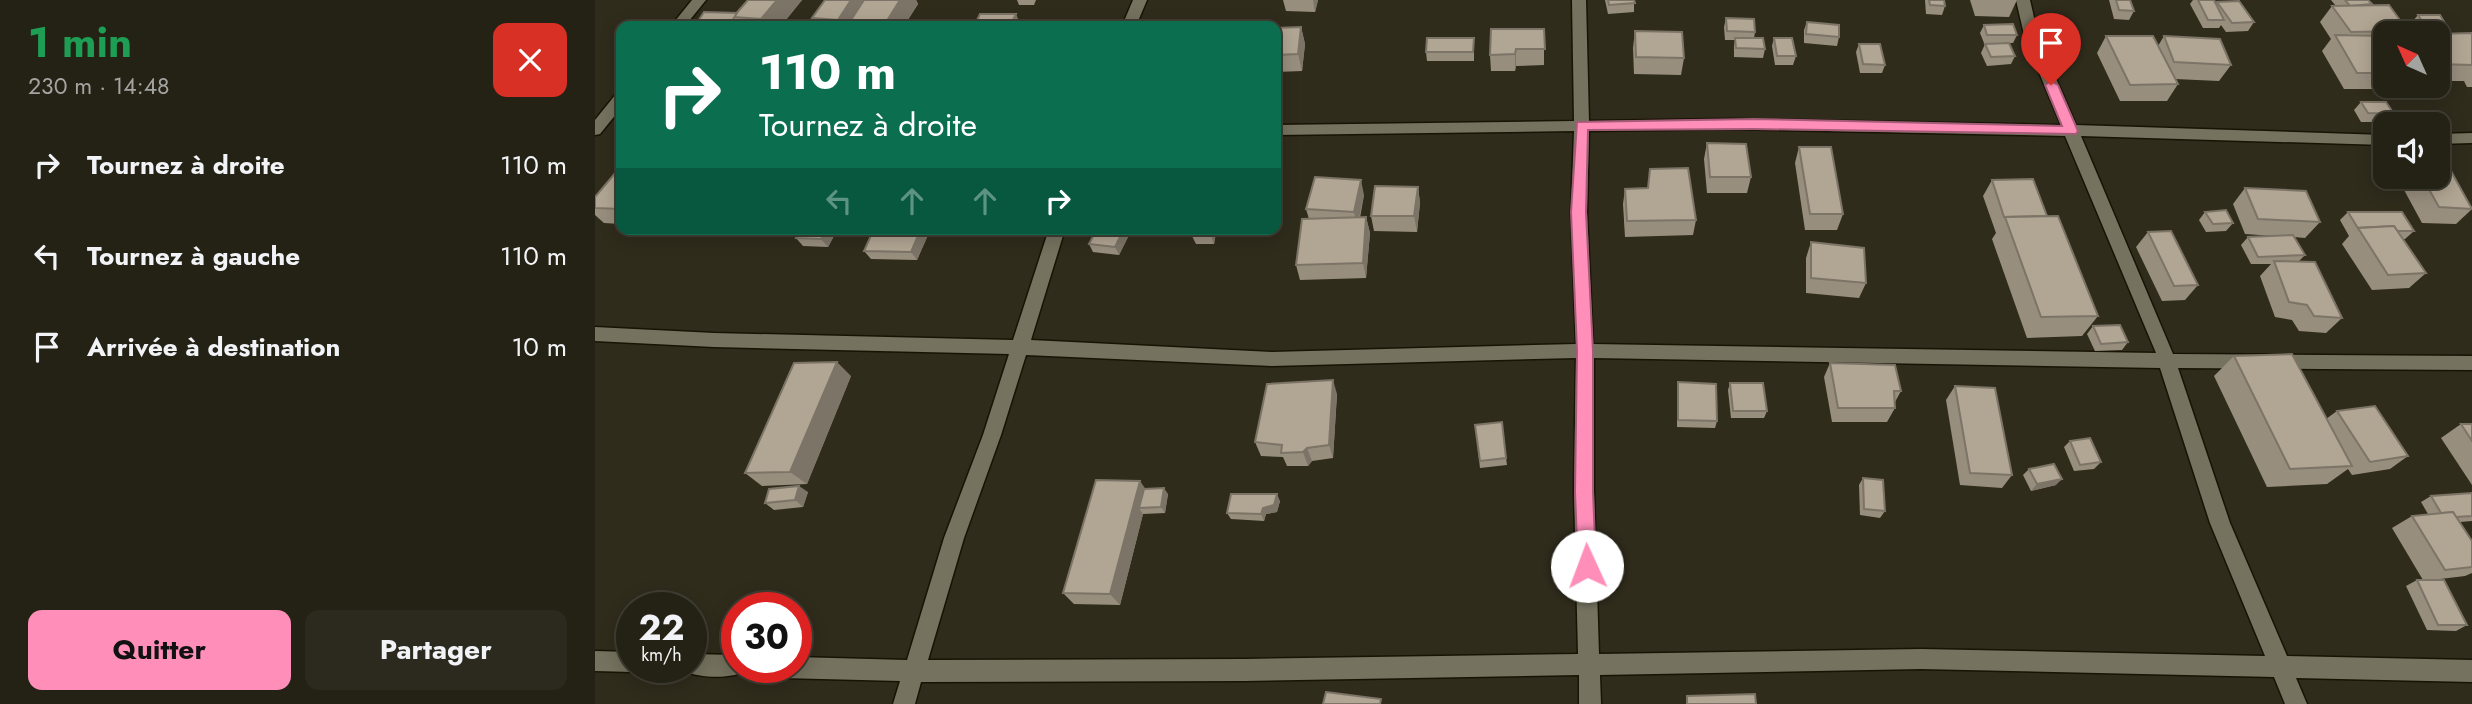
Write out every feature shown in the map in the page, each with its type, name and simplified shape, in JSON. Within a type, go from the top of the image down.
[{"type":"street","points":[[682,21],[699,0]]},
{"type":"street","points":[[1131,21],[1140,0]]},
{"type":"street","points":[[1579,0],[1582,126],[1579,212],[1585,351],[1584,492],[1590,704]]},
{"type":"street","points":[[2023,0],[2032,39],[2168,361],[2220,523],[2296,704]]},
{"type":"street","points":[[598,123],[616,103]]},
{"type":"street","points":[[598,123],[616,121]]},
{"type":"street","points":[[1281,130],[1731,124],[2373,140]]},
{"type":"street","points":[[2450,139],[2472,138]]},
{"type":"street","points":[[904,704],[954,538],[992,435],[1055,235]]},
{"type":"street","points":[[595,334],[714,340],[1020,347],[1272,359],[1585,351],[2168,361],[2472,363]]},
{"type":"street","points":[[812,668],[916,671],[1590,666],[1921,659],[2472,671]]},
{"type":"street","points":[[595,661],[616,662]]},
{"type":"building","points":[[748,0],[777,0],[761,19],[733,17]]},
{"type":"building","points":[[825,0],[851,0],[838,20],[812,18]]},
{"type":"building","points":[[864,0],[900,0],[887,21],[850,21]]},
{"type":"building","points":[[1608,0],[1634,0],[1635,3],[1609,5]]},
{"type":"building","points":[[1929,0],[1944,0],[1945,6],[1930,5]]},
{"type":"building","points":[[2116,0],[2130,0],[2134,11],[2119,10]]},
{"type":"building","points":[[2198,0],[2214,0],[2224,20],[2208,20]]},
{"type":"building","points":[[2345,0],[2368,0],[2372,4],[2350,6]]},
{"type":"building","points":[[2239,1],[2254,22],[2232,23],[2217,2]]},
{"type":"building","points":[[2389,5],[2401,21],[2373,21],[2373,32],[2351,32],[2332,6]]},
{"type":"building","points":[[704,12],[737,13],[732,21],[698,21]]},
{"type":"building","points":[[980,14],[1016,14],[1012,21],[976,21]]},
{"type":"building","points":[[2418,15],[2440,15],[2444,21],[2422,21]]},
{"type":"building","points":[[1726,18],[1754,19],[1755,32],[1727,31]]},
{"type":"building","points":[[1807,22],[1839,25],[1839,37],[1806,34]]},
{"type":"building","points":[[2013,24],[2017,35],[1987,35],[1984,25]]},
{"type":"building","points":[[1301,27],[1298,54],[1281,55],[1281,28]]},
{"type":"building","points":[[1491,29],[1544,29],[1545,49],[1516,49],[1515,54],[1490,55]]},
{"type":"building","points":[[1635,31],[1682,32],[1684,58],[1636,57]]},
{"type":"building","points":[[2472,33],[2472,65],[2450,64],[2450,34]]},
{"type":"building","points":[[2335,35],[2373,36],[2373,73],[2357,73]]},
{"type":"building","points":[[2106,36],[2153,36],[2178,84],[2130,85]]},
{"type":"building","points":[[2164,36],[2220,39],[2231,65],[2174,62]]},
{"type":"building","points":[[1427,38],[1474,38],[1473,52],[1426,52]]},
{"type":"building","points":[[1735,38],[1763,38],[1765,49],[1736,48]]},
{"type":"building","points":[[1774,38],[1792,38],[1796,56],[1777,56]]},
{"type":"building","points":[[2009,43],[2015,56],[1991,57],[1985,44]]},
{"type":"building","points":[[1859,44],[1880,44],[1885,65],[1863,64]]},
{"type":"building","points":[[2361,102],[2386,102],[2393,112],[2373,112],[2368,113]]},
{"type":"building","points":[[1707,143],[1746,144],[1751,177],[1710,177]]},
{"type":"building","points":[[1799,147],[1831,147],[1843,214],[1810,214]]},
{"type":"building","points":[[1688,168],[1696,220],[1627,221],[1625,189],[1648,188],[1650,169]]},
{"type":"building","points":[[2450,169],[2472,209],[2439,207],[2429,189],[2450,189]]},
{"type":"building","points":[[616,172],[616,209],[595,208],[595,197]]},
{"type":"building","points":[[1315,177],[1361,180],[1354,212],[1306,209]]},
{"type":"building","points":[[2033,179],[2047,216],[2004,217],[1992,180]]},
{"type":"building","points":[[1375,186],[1418,187],[1414,216],[1371,216]]},
{"type":"building","points":[[2245,188],[2306,191],[2320,222],[2258,219]]},
{"type":"building","points":[[2226,210],[2233,223],[2213,224],[2205,212]]},
{"type":"building","points":[[2348,212],[2402,212],[2414,231],[2397,231],[2394,226],[2358,228],[2359,230]]},
{"type":"building","points":[[2058,216],[2098,316],[2041,317],[2005,217]]},
{"type":"building","points":[[1366,217],[1363,263],[1296,265],[1302,219]]},
{"type":"building","points":[[2394,226],[2426,273],[2388,275],[2358,228]]},
{"type":"building","points":[[2171,231],[2198,285],[2174,286],[2148,232]]},
{"type":"building","points":[[798,235],[823,235],[821,239],[796,238]]},
{"type":"building","points":[[871,235],[918,235],[911,252],[864,251]]},
{"type":"building","points":[[1094,235],[1121,235],[1115,247],[1089,244]]},
{"type":"building","points":[[2293,235],[2305,255],[2258,257],[2248,237]]},
{"type":"building","points":[[1811,242],[1864,248],[1866,283],[1811,278]]},
{"type":"building","points":[[2274,261],[2315,262],[2342,318],[2314,316],[2307,305],[2289,302]]},
{"type":"building","points":[[2120,325],[2128,342],[2101,344],[2093,326]]},
{"type":"building","points":[[2292,354],[2352,466],[2290,469],[2234,356]]},
{"type":"building","points":[[837,362],[790,472],[745,473],[794,363]]},
{"type":"building","points":[[1830,363],[1895,365],[1901,391],[1894,391],[1895,408],[1838,408]]},
{"type":"building","points":[[1333,380],[1329,445],[1307,448],[1303,452],[1281,453],[1282,445],[1255,442],[1267,384]]},
{"type":"building","points":[[1678,382],[1716,384],[1717,421],[1678,420]]},
{"type":"building","points":[[1730,383],[1763,383],[1767,411],[1733,411]]},
{"type":"building","points":[[1955,386],[1995,388],[2012,475],[1970,473]]},
{"type":"building","points":[[2375,406],[2408,456],[2370,462],[2337,411]]},
{"type":"building","points":[[1502,422],[1506,458],[1480,461],[1475,425]]},
{"type":"building","points":[[2461,424],[2472,424],[2472,441]]},
{"type":"building","points":[[2090,438],[2101,462],[2080,465],[2070,441]]},
{"type":"building","points":[[2054,464],[2062,479],[2037,484],[2029,469]]},
{"type":"building","points":[[1863,478],[1883,480],[1885,511],[1864,509]]},
{"type":"building","points":[[1096,480],[1140,481],[1110,594],[1063,593]]},
{"type":"building","points":[[799,486],[795,500],[765,503],[769,489]]},
{"type":"building","points":[[1164,488],[1161,507],[1139,508],[1144,489]]},
{"type":"building","points":[[2472,493],[2472,516],[2456,517],[2453,512],[2441,513],[2431,496]]},
{"type":"building","points":[[1231,494],[1277,494],[1274,505],[1263,508],[1261,514],[1227,513]]},
{"type":"building","points":[[2453,512],[2472,541],[2472,567],[2445,570],[2412,516]]},
{"type":"building","points":[[2417,580],[2444,580],[2467,625],[2438,625]]},
{"type":"building","points":[[1326,692],[1381,699],[1380,704],[1323,704]]},
{"type":"building","points":[[1755,694],[1756,704],[1687,704],[1687,696]]},
{"type":"route","points":[[1587,566],[1584,492],[1585,351],[1579,212],[1582,126],[1754,124],[2071,131],[2051,85]]}]
